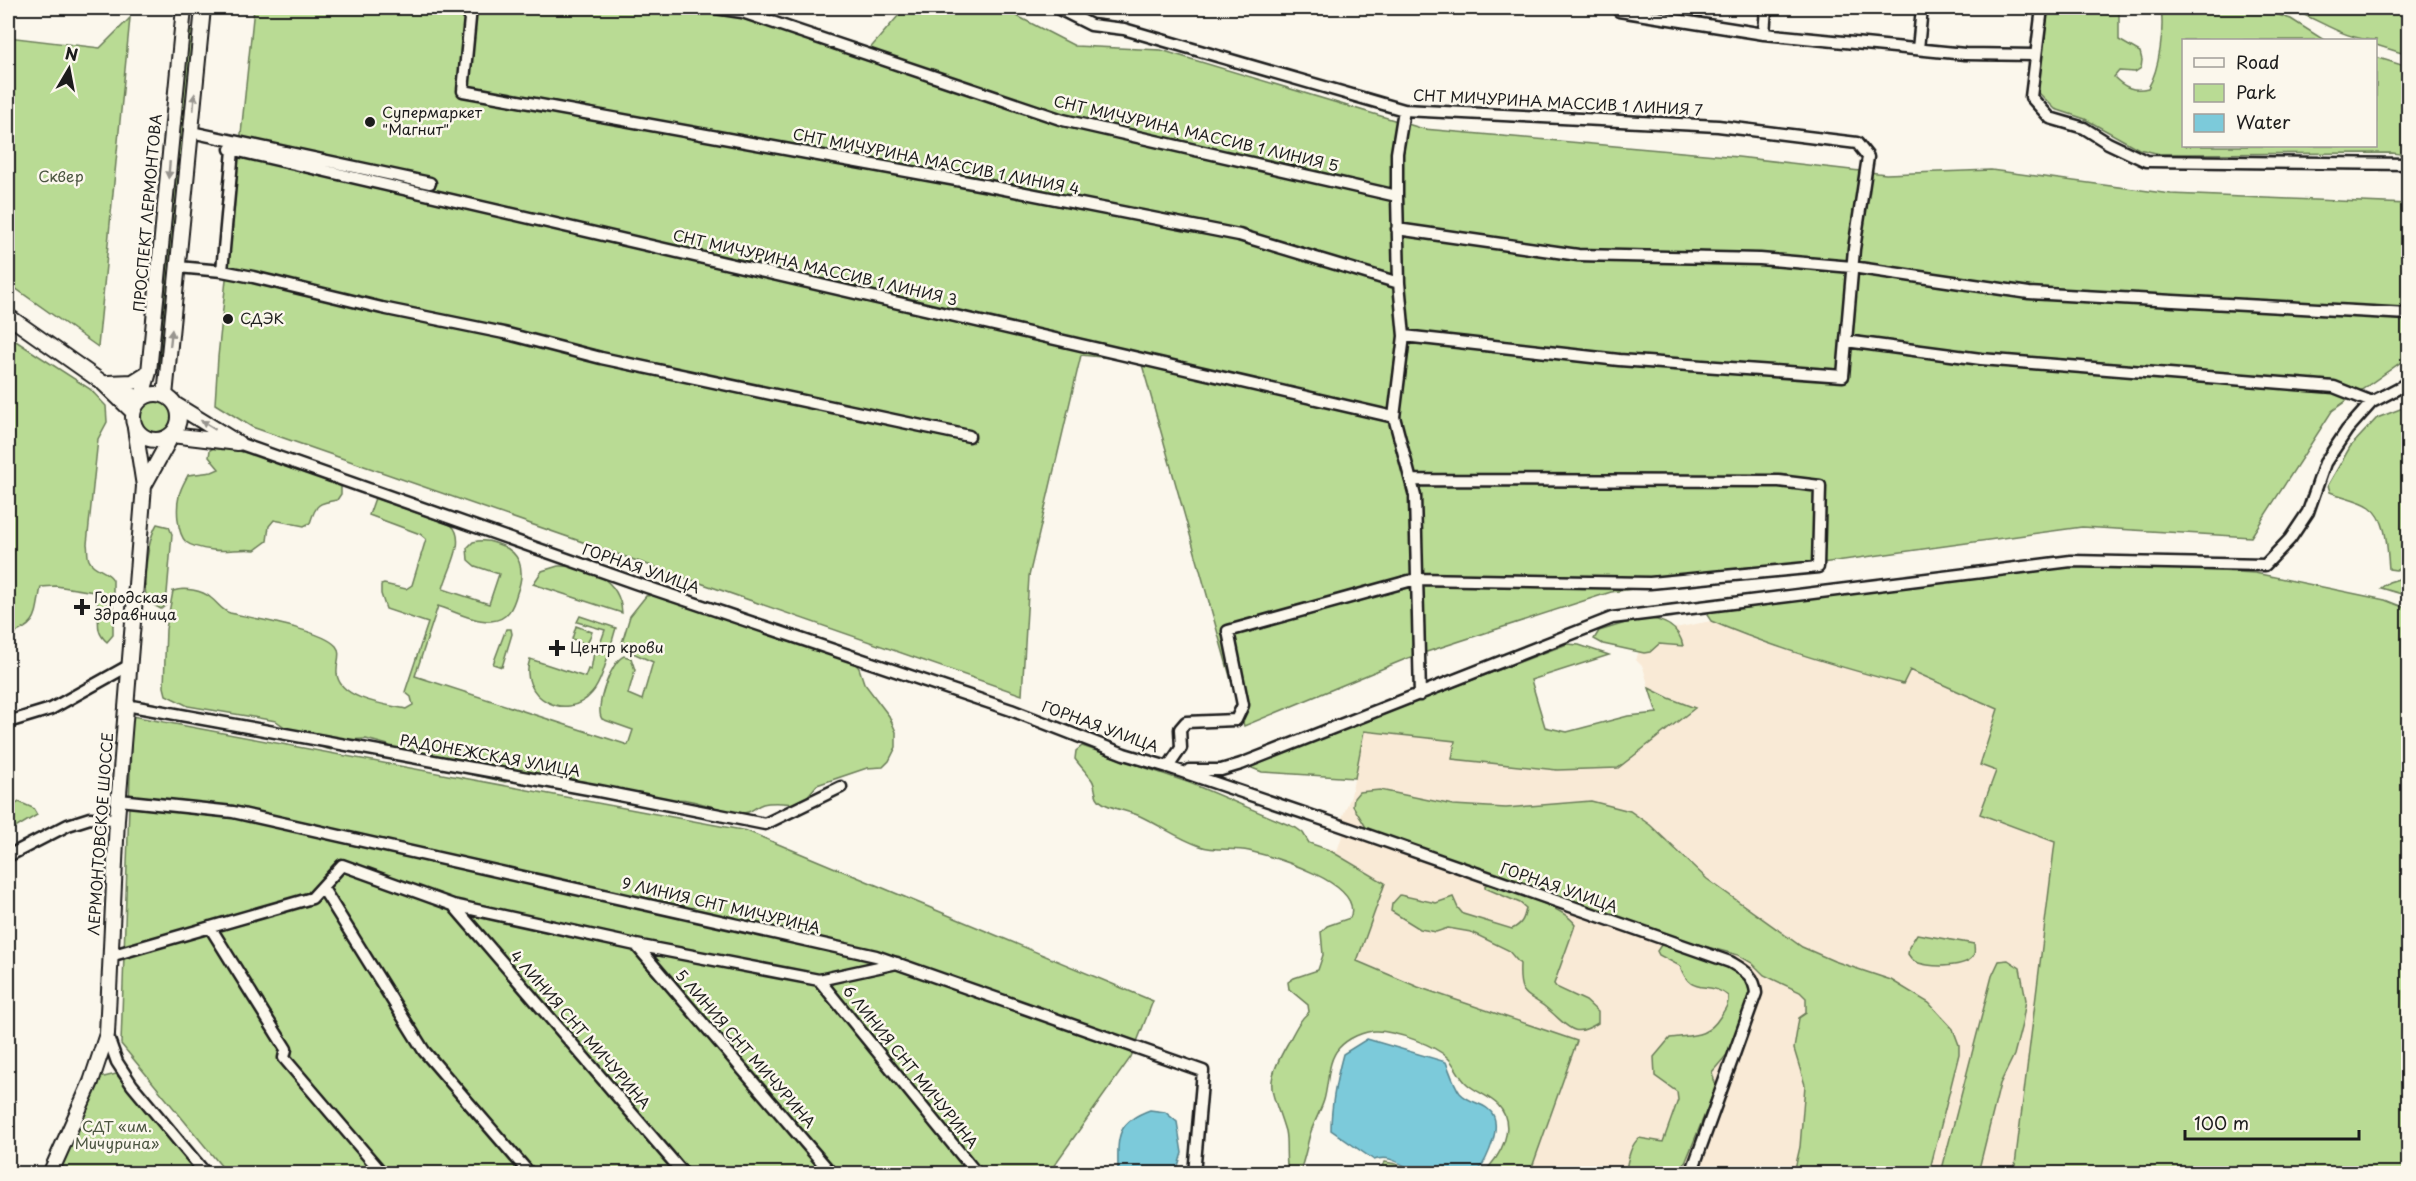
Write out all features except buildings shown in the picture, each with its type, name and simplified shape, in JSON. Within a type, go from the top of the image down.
[{"type":"street","name":"ПРОСПЕКТ ЛЕРМОНТОВА","points":[[141,399],[149,372],[184,8]]},
{"type":"street","points":[[144,486],[176,430],[180,417],[170,400],[178,267],[203,8]]},
{"type":"street","name":"СНТ МИЧУРИНА МАССИВ 1 ЛИНИЯ 4","points":[[471,8],[462,91],[984,184],[1239,235],[1399,283]]},
{"type":"street","name":"СНТ МИЧУРИНА МАССИВ 1 ЛИНИЯ 5","points":[[715,8],[742,12],[1063,120],[1396,196]]},
{"type":"street","name":"СНТ МИЧУРИНА МАССИВ 1 ЛИНИЯ 7","points":[[1057,8],[1091,25],[1124,29],[1404,110],[1718,126],[1857,143],[1868,157],[1852,267]]},
{"type":"street","points":[[1619,8],[1619,11],[1764,34],[1965,54],[2036,55]]},
{"type":"street","points":[[1764,34],[1766,8]]},
{"type":"street","points":[[1918,49],[1922,8]]},
{"type":"street","points":[[2042,8],[2031,97],[2050,118],[2085,128],[2108,143],[2146,161],[2409,164]]},
{"type":"street","points":[[1404,110],[1397,153],[1396,196],[1399,283],[1404,336],[1394,417],[1415,496],[1420,695]]},
{"type":"street","points":[[191,132],[430,183]]},
{"type":"street","name":"СНТ МИЧУРИНА МАССИВ 1 ЛИНИЯ 3","points":[[222,271],[232,150],[1394,417]]},
{"type":"street","points":[[1397,229],[1578,255],[1760,258],[1852,267],[2029,293],[2409,314]]},
{"type":"street","points":[[178,267],[222,271],[504,333],[601,358],[969,436]]},
{"type":"street","points":[[1404,336],[1619,360],[1843,376],[1852,267]]},
{"type":"street","points":[[8,316],[103,383],[133,412]]},
{"type":"street","points":[[1846,341],[1981,359],[2334,387],[2372,402]]},
{"type":"street","points":[[103,383],[133,382],[149,372]]},
{"type":"street","points":[[103,383],[141,399]]},
{"type":"street","points":[[1411,480],[1779,481],[1820,486],[1818,567],[1650,583],[1416,579],[1228,631],[1243,705],[1236,720],[1186,722],[1180,729],[1181,748],[1168,767],[1200,771],[1221,770],[1420,695],[1612,618],[2071,561],[2265,565],[2290,539],[2308,512],[2325,463],[2347,430],[2372,402],[2409,383]]},
{"type":"street","points":[[144,486],[133,412],[141,399],[152,394],[170,400],[238,443]]},
{"type":"street","points":[[135,428],[139,434],[152,441],[166,439],[172,435],[238,443]]},
{"type":"street","name":"ГОРНАЯ УЛИЦА","points":[[238,443],[635,583],[1011,710],[1124,754],[1168,767],[1730,963],[1748,972],[1755,980],[1756,993],[1691,1173]]},
{"type":"street","name":"ЛЕРМОНТОВСКОЕ ШОССЕ","points":[[50,1173],[91,1082],[108,1034],[118,800],[144,486]]},
{"type":"street","points":[[8,722],[51,709],[128,666]]},
{"type":"street","name":"РАДОНЕЖСКАЯ УЛИЦА","points":[[126,705],[598,791],[765,824],[841,787]]},
{"type":"street","name":"9 ЛИНИЯ СНТ МИЧУРИНА","points":[[118,800],[233,812],[864,953],[897,963],[1203,1071],[1194,1173]]},
{"type":"street","points":[[8,856],[68,825],[90,818],[117,819]]},
{"type":"street","points":[[110,956],[312,898],[342,866],[453,905],[636,945],[819,980],[897,963]]},
{"type":"street","points":[[322,887],[424,1051],[530,1173]]},
{"type":"street","name":"4 ЛИНИЯ СНТ МИЧУРИНА","points":[[453,905],[684,1173]]},
{"type":"street","points":[[210,927],[286,1049],[284,1058],[383,1173]]},
{"type":"street","name":"5 ЛИНИЯ СНТ МИЧУРИНА","points":[[636,945],[832,1173]]},
{"type":"street","name":"6 ЛИНИЯ СНТ МИЧУРИНА","points":[[819,980],[977,1173]]},
{"type":"street","points":[[108,1034],[117,1062],[132,1085],[206,1173]]},
{"type":"shaded area","points":[[1711,621],[1761,642],[1833,665],[1903,683],[1909,670],[1999,709],[1980,764],[1997,771],[2055,842],[2014,1173],[1530,1173],[1577,1041],[1418,987],[1357,960],[1385,883],[1329,850],[1330,848],[1337,851],[1343,833],[1337,830],[1351,796],[1363,731],[1455,741],[1453,759],[1694,708],[1649,688],[1643,667],[1636,660],[1644,634]]},
{"type":"green space","points":[[254,8],[752,8],[746,20],[867,52],[905,8],[994,8],[1017,16],[1075,46],[1161,50],[1424,129],[1738,157],[1886,174],[1991,170],[2171,194],[2408,204],[2408,357],[2332,411],[2251,537],[2082,527],[1611,592],[1408,658],[1244,726],[1141,361],[1081,355],[1029,576],[1022,695],[252,427],[215,404]]},
{"type":"green space","points":[[2048,8],[2119,8],[2119,40],[2140,52],[2142,60],[2141,68],[2135,72],[2119,71],[2114,77],[2125,86],[2138,89],[2148,88],[2156,70],[2162,27],[2161,8],[2256,8],[2291,19],[2322,39],[2182,39],[2182,147],[2377,147],[2377,57],[2408,67],[2408,155],[2392,153],[2160,154],[2139,149],[2085,119],[2055,109],[2039,93],[2037,63]]},
{"type":"green space","points":[[2285,8],[2408,8],[2408,55],[2377,45],[2377,39],[2363,39],[2340,32]]},
{"type":"green space","name":"Сквер","points":[[130,18],[98,347],[8,283],[8,37],[100,48]]},
{"type":"green space","points":[[189,31],[194,31],[162,368],[158,368]]},
{"type":"green space","points":[[8,336],[90,389],[106,406],[107,422],[98,439],[87,544],[88,558],[91,563],[113,580],[113,635],[107,642],[100,634],[98,606],[94,592],[56,586],[41,587],[34,618],[25,628],[8,636],[8,453],[11,433],[11,388],[8,384]]},
{"type":"green space","points":[[155,401],[167,405],[171,417],[167,429],[155,433],[143,429],[139,417],[143,405]]},
{"type":"green space","points":[[2408,406],[2408,566],[2396,570],[2389,569],[2386,535],[2376,513],[2361,502],[2330,492],[2328,485],[2350,447],[2377,418]]},
{"type":"green space","points":[[217,446],[256,455],[341,485],[341,494],[337,500],[319,505],[310,523],[304,526],[274,520],[269,526],[267,541],[255,550],[218,550],[192,545],[183,538],[179,527],[180,493],[188,475],[219,469],[209,457],[210,450]]},
{"type":"green space","points":[[375,498],[451,525],[456,531],[455,556],[443,589],[489,604],[499,574],[475,566],[468,560],[467,548],[473,542],[487,541],[504,546],[516,556],[521,569],[520,584],[514,603],[502,618],[491,621],[478,620],[438,606],[415,676],[628,745],[633,730],[602,719],[600,705],[609,675],[624,656],[631,658],[635,670],[628,694],[642,700],[653,662],[626,650],[622,643],[630,616],[646,596],[654,595],[854,662],[859,668],[864,683],[889,716],[896,732],[896,747],[883,767],[867,768],[817,785],[801,804],[767,803],[741,813],[688,800],[672,800],[561,777],[529,776],[505,782],[406,759],[399,756],[388,745],[366,739],[344,740],[331,750],[309,744],[276,721],[188,706],[166,695],[164,687],[166,629],[173,591],[187,589],[207,595],[230,613],[286,625],[328,640],[338,649],[337,673],[339,682],[346,689],[354,695],[376,703],[406,709],[413,705],[411,697],[405,692],[428,623],[386,609],[381,594],[381,585],[406,589],[412,585],[426,539],[420,534],[369,515]]},
{"type":"green space","points":[[157,524],[169,527],[172,534],[166,605],[161,609],[148,602],[145,585],[148,551]]},
{"type":"green space","points":[[558,566],[580,568],[600,576],[615,591],[622,613],[533,584],[542,571]]},
{"type":"green space","points":[[2072,567],[2255,573],[2385,600],[2408,609],[2408,1173],[2014,1173],[2055,842],[1980,814],[1996,771],[1980,765],[1998,709],[1910,670],[1903,684],[1758,640],[1711,621],[1707,615],[1714,611]]},
{"type":"green space","points":[[2408,576],[2408,596],[2381,588],[2389,582]]},
{"type":"green space","points":[[580,616],[616,628],[603,671],[592,693],[581,702],[570,706],[558,706],[546,702],[531,684],[528,672],[530,659],[585,677],[588,669],[591,670],[594,652],[599,654],[598,644],[605,630],[577,622]]},
{"type":"green space","points":[[1642,618],[1669,624],[1678,633],[1683,646],[1659,644],[1650,652],[1644,653],[1603,644],[1594,639],[1599,631]]},
{"type":"green space","points":[[576,626],[592,632],[587,644],[572,639]]},
{"type":"green space","points":[[506,629],[511,629],[512,634],[502,667],[493,664]]},
{"type":"green space","points":[[1567,644],[1579,645],[1609,655],[1531,680],[1545,727],[1567,732],[1628,716],[1657,713],[1649,688],[1695,708],[1618,768],[1557,770],[1452,759],[1455,741],[1364,731],[1355,778],[1262,772],[1252,768],[1253,764]]},
{"type":"green space","points":[[132,716],[747,831],[1153,1001],[1131,1057],[1048,1174],[227,1173],[121,1044]]},
{"type":"green space","points":[[1082,746],[1190,783],[1296,828],[1303,833],[1309,843],[1329,850],[1385,883],[1357,961],[1418,987],[1577,1041],[1530,1173],[1483,1173],[1495,1159],[1507,1132],[1504,1114],[1498,1105],[1467,1084],[1451,1061],[1434,1048],[1393,1033],[1376,1031],[1351,1038],[1335,1053],[1330,1066],[1324,1100],[1310,1133],[1301,1169],[1299,1173],[1289,1173],[1285,1131],[1273,1096],[1272,1079],[1295,1030],[1309,1012],[1308,1005],[1289,989],[1288,982],[1318,970],[1323,955],[1321,932],[1327,926],[1350,918],[1351,905],[1344,894],[1331,883],[1296,866],[1249,851],[1200,846],[1133,813],[1103,803],[1096,796],[1092,780],[1075,759],[1076,751]]},
{"type":"green space","points":[[1380,790],[1453,805],[1506,808],[1591,801],[1630,811],[1650,825],[1707,879],[1802,947],[1834,961],[1891,980],[1929,1003],[1953,1029],[1959,1045],[1959,1054],[1929,1173],[1794,1173],[1800,1147],[1805,1085],[1794,1049],[1799,1018],[1806,1013],[1806,998],[1800,992],[1764,975],[1752,963],[1738,955],[1696,944],[1367,829],[1353,806],[1354,798],[1359,792]]},
{"type":"green space","points":[[19,802],[33,808],[37,815],[17,827],[8,829],[8,809]]},
{"type":"green space","points":[[1489,884],[1548,905],[1569,917],[1575,924],[1554,984],[1586,1001],[1598,1012],[1598,1023],[1583,1030],[1572,1029],[1526,994],[1521,984],[1520,964],[1508,950],[1471,932],[1448,928],[1436,932],[1420,929],[1391,911],[1392,904],[1400,895],[1436,903],[1453,897],[1463,914],[1512,929],[1522,921],[1526,908],[1520,903],[1485,888],[1485,885]]},
{"type":"green space","points":[[1917,934],[1974,944],[1974,954],[1970,959],[1956,965],[1936,966],[1920,963],[1908,954],[1909,947]]},
{"type":"green space","points":[[1661,945],[1670,945],[1734,969],[1746,979],[1750,990],[1731,1050],[1712,1072],[1716,1087],[1681,1173],[1625,1174],[1631,1150],[1639,1138],[1663,1142],[1678,1100],[1677,1092],[1655,1076],[1654,1057],[1670,1038],[1692,1036],[1710,1029],[1728,1002],[1728,996],[1721,991],[1689,982],[1680,966],[1659,955],[1657,951]]},
{"type":"green space","points":[[2008,960],[2020,968],[2026,1000],[2014,1055],[2000,1084],[1978,1173],[1941,1173],[1992,976],[1999,961]]},
{"type":"green space","name":"СДТ «им. Мичурина»","points":[[116,1074],[198,1173],[58,1174],[100,1078]]},
{"type":"green space","points":[[1385,1162],[1396,1164],[1414,1173],[1376,1173]]},
{"type":"water","points":[[1367,1039],[1446,1062],[1460,1093],[1488,1109],[1493,1115],[1495,1132],[1493,1141],[1477,1173],[1429,1175],[1417,1172],[1394,1160],[1381,1158],[1374,1160],[1331,1130],[1334,1092],[1343,1054]]},
{"type":"water","points":[[1150,1110],[1165,1112],[1177,1122],[1182,1153],[1176,1173],[1118,1173],[1119,1142],[1124,1127],[1138,1115]]},
{"type":"place","name":"Супермаркет \"Магнит\"","points":[[370,122]]},
{"type":"place","name":"СДЭК","points":[[228,319]]},
{"type":"place","name":"Городская Здравница","points":[[82,607]]},
{"type":"place","name":"Центр крови","points":[[557,648]]}]
